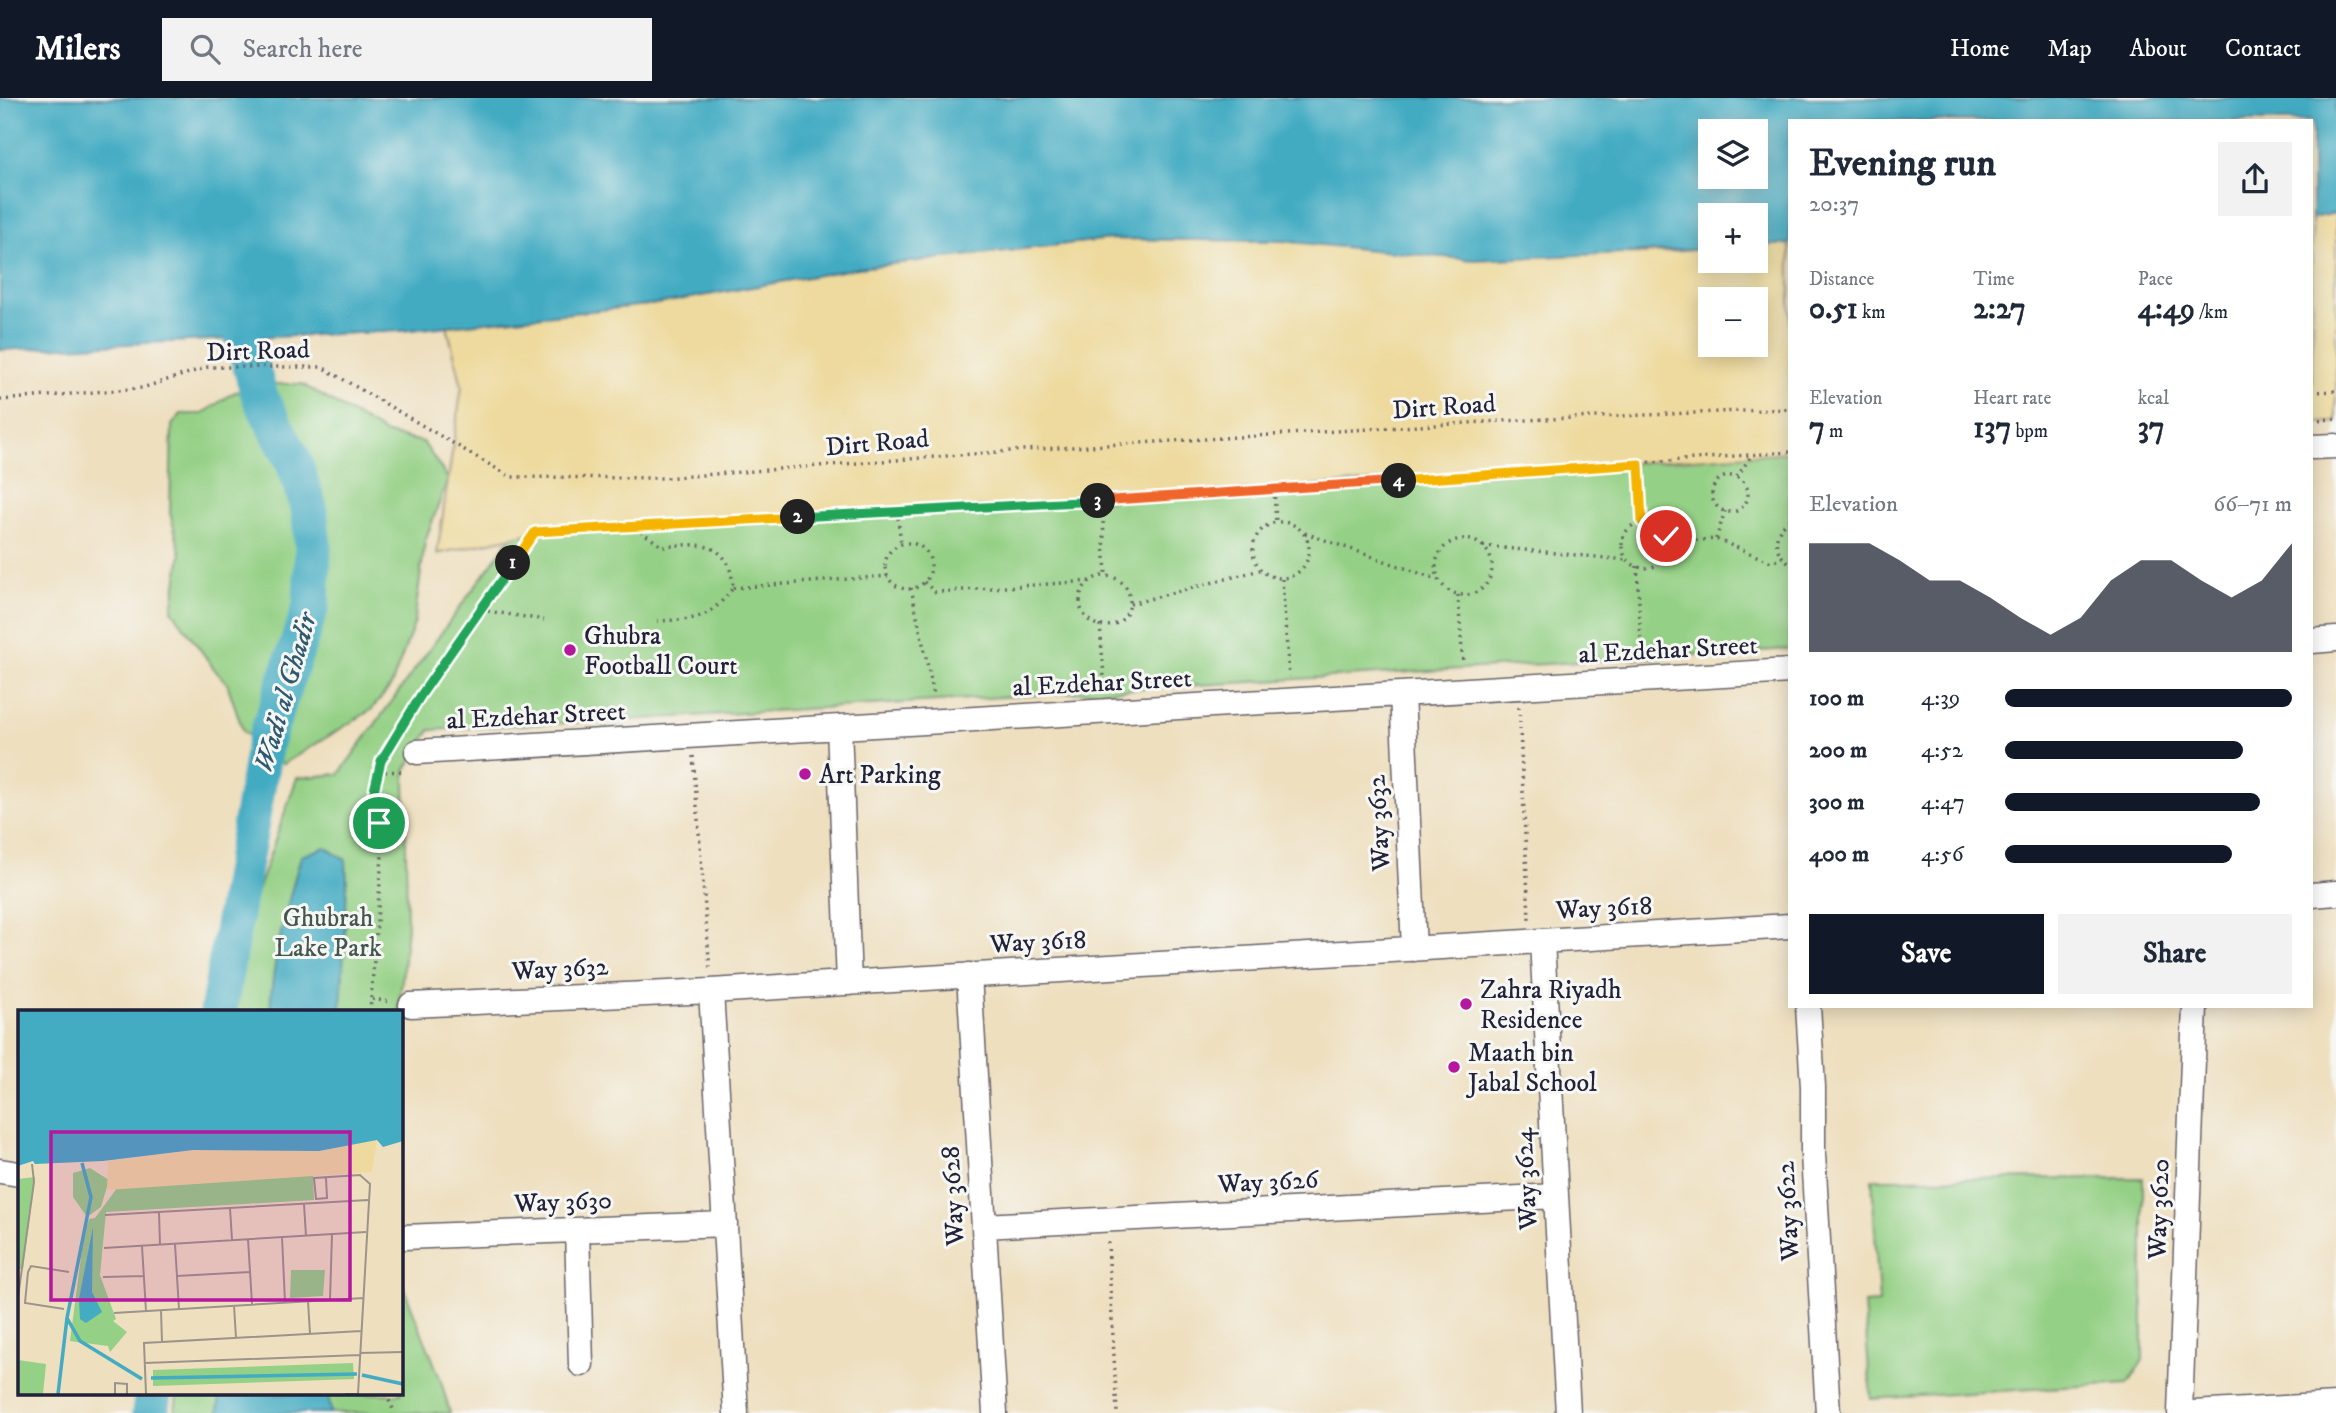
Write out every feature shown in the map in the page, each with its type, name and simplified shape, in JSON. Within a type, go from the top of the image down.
[{"type":"street","points":[[2313,447],[2336,446]]},
{"type":"street","points":[[2313,641],[2336,639]]},
{"type":"street","name":"al Ezdehar Street","points":[[411,761],[692,736],[1788,671]]},
{"type":"street","name":"Way 3632","points":[[1402,694],[1414,949]]},
{"type":"street","points":[[839,727],[849,983]]},
{"type":"street","points":[[2313,895],[2336,893]]},
{"type":"street","name":"Way 3618","points":[[711,991],[1788,926]]},
{"type":"street","name":"Way 3624","points":[[1536,941],[1556,1196],[1568,1413]]},
{"type":"street","name":"Way 3628","points":[[969,975],[995,1413]]},
{"type":"street","points":[[711,991],[736,1413]]},
{"type":"street","name":"Way 3632","points":[[411,1005],[711,991]]},
{"type":"street","name":"Way 3622","points":[[1808,1008],[1813,1154],[1828,1413]]},
{"type":"street","name":"Way 3620","points":[[2180,1413],[2195,1008]]},
{"type":"street","points":[[0,1171],[18,1174]]},
{"type":"street","name":"Way 3626","points":[[984,1226],[1556,1196]]},
{"type":"street","name":"Way 3630","points":[[404,1237],[725,1224]]},
{"type":"street","points":[[577,1230],[581,1364]]},
{"type":"street","points":[[2193,1413],[2336,1405]]},
{"type":"path","name":"Dirt Road","points":[[0,400],[142,388],[208,367],[322,367],[512,477],[650,478],[1024,450],[1501,421],[1788,409]]},
{"type":"path","points":[[2313,392],[2336,391]]},
{"type":"path","points":[[2313,420],[2336,419]]},
{"type":"path","points":[[370,1010],[382,856],[373,795],[381,761],[401,726],[535,532],[1274,491],[1788,452]]},
{"type":"path","points":[[1737,477],[1751,456]]},
{"type":"path","points":[[1639,464],[1642,522]]},
{"type":"path","points":[[1724,476],[1737,477],[1746,485],[1746,502],[1737,510],[1725,512],[1713,500],[1712,488],[1724,476]]},
{"type":"path","points":[[1274,491],[1276,523]]},
{"type":"path","points":[[1102,500],[1106,576]]},
{"type":"path","points":[[897,511],[901,543]]},
{"type":"path","points":[[1716,539],[1725,512]]},
{"type":"path","points":[[1483,546],[1492,562],[1489,580],[1476,593],[1458,595],[1443,587],[1438,580],[1436,561],[1447,544],[1465,538],[1483,546],[1627,559],[1637,566],[1648,568],[1662,561],[1666,555],[1668,542],[1660,526],[1642,522],[1631,526],[1622,545],[1627,559]]},
{"type":"path","points":[[1788,522],[1780,528],[1777,536],[1778,551],[1788,562]]},
{"type":"path","points":[[1302,532],[1309,544],[1308,562],[1295,576],[1282,579],[1268,576],[1260,570],[1255,562],[1253,544],[1263,528],[1276,523],[1291,523],[1302,532],[1438,580]]},
{"type":"path","points":[[633,526],[663,547],[690,544],[723,554],[733,572],[733,588],[712,611],[697,619],[657,621]]},
{"type":"path","points":[[1668,542],[1716,539],[1771,562],[1782,558]]},
{"type":"path","points":[[911,544],[924,550],[928,556],[930,570],[923,582],[911,588],[900,587],[888,576],[885,564],[891,551],[911,544]]},
{"type":"path","points":[[1637,566],[1642,658]]},
{"type":"path","points":[[1130,604],[1260,570]]},
{"type":"path","points":[[733,588],[888,576]]},
{"type":"path","points":[[923,582],[935,592],[1090,581],[1106,576],[1121,582],[1127,588],[1130,604],[1122,619],[1108,626],[1100,625],[1087,617],[1080,603],[1084,587],[1090,581]]},
{"type":"path","points":[[1282,579],[1289,677]]},
{"type":"path","points":[[911,588],[934,695]]},
{"type":"path","points":[[1458,595],[1464,664]]},
{"type":"path","points":[[481,610],[544,620]]},
{"type":"path","points":[[1100,625],[1105,691]]},
{"type":"path","points":[[1518,687],[1536,941]]},
{"type":"path","points":[[692,736],[711,991]]},
{"type":"path","points":[[378,772],[411,761]]},
{"type":"path","points":[[1107,1219],[1117,1413]]},
{"type":"path","points":[[387,1396],[395,1413]]},
{"type":"green space","points":[[267,384],[302,384],[387,434],[423,442],[448,479],[425,541],[414,624],[391,686],[371,710],[283,764],[243,731],[227,683],[172,610],[181,554],[170,513],[172,425],[181,414],[202,414],[233,393]]},
{"type":"green space","name":"Ghubrah Lake Park","points":[[1788,452],[1788,649],[430,730],[405,771],[407,926],[399,1010],[236,1010],[255,897],[297,778],[339,774],[511,537],[535,532],[1101,501]]},
{"type":"green space","points":[[2143,1178],[2143,1360],[2128,1383],[1871,1399],[1864,1304],[1879,1303],[1872,1179]]},
{"type":"green space","points":[[402,1283],[440,1378],[450,1413],[175,1413],[177,1396],[402,1396]]},
{"type":"sand","points":[[2336,213],[2336,422],[2313,423],[2313,218]]},
{"type":"sand","points":[[1111,239],[1281,241],[1644,254],[1698,250],[1698,273],[1768,273],[1768,245],[1788,244],[1788,452],[1101,501],[535,532],[437,554],[462,386],[447,326],[657,304],[858,268]]},
{"type":"water","points":[[0,98],[2336,98],[2336,213],[2313,218],[2313,119],[1788,119],[1788,244],[1768,245],[1768,203],[1698,203],[1698,250],[1473,260],[1281,241],[1111,239],[858,268],[657,304],[401,331],[0,350]]},
{"type":"water","points":[[325,847],[346,860],[341,1010],[270,1010],[277,953],[301,856]]},
{"type":"water","points":[[220,1396],[328,1396],[331,1413],[218,1413]]},
{"type":"waterway","name":"Wadi al Ghadir","points":[[218,1010],[265,742],[311,606],[313,545],[309,508],[294,462],[260,397],[243,339]]},
{"type":"waterway","name":"Wadi al Ghadir","points":[[150,1413],[153,1396]]},
{"type":"place","name":"Ghubra Football Court","points":[[570,650]]},
{"type":"place","name":"Art Parking","points":[[805,774]]},
{"type":"place","name":"Zahra Riyadh Residence","points":[[1466,1004]]},
{"type":"place","name":"Maath bin Jabal School","points":[[1454,1067]]},
{"type":"route","points":[[379,823],[373,795],[381,761],[421,695],[535,532],[1244,492],[1639,464],[1642,522],[1660,526],[1666,536]]}]
